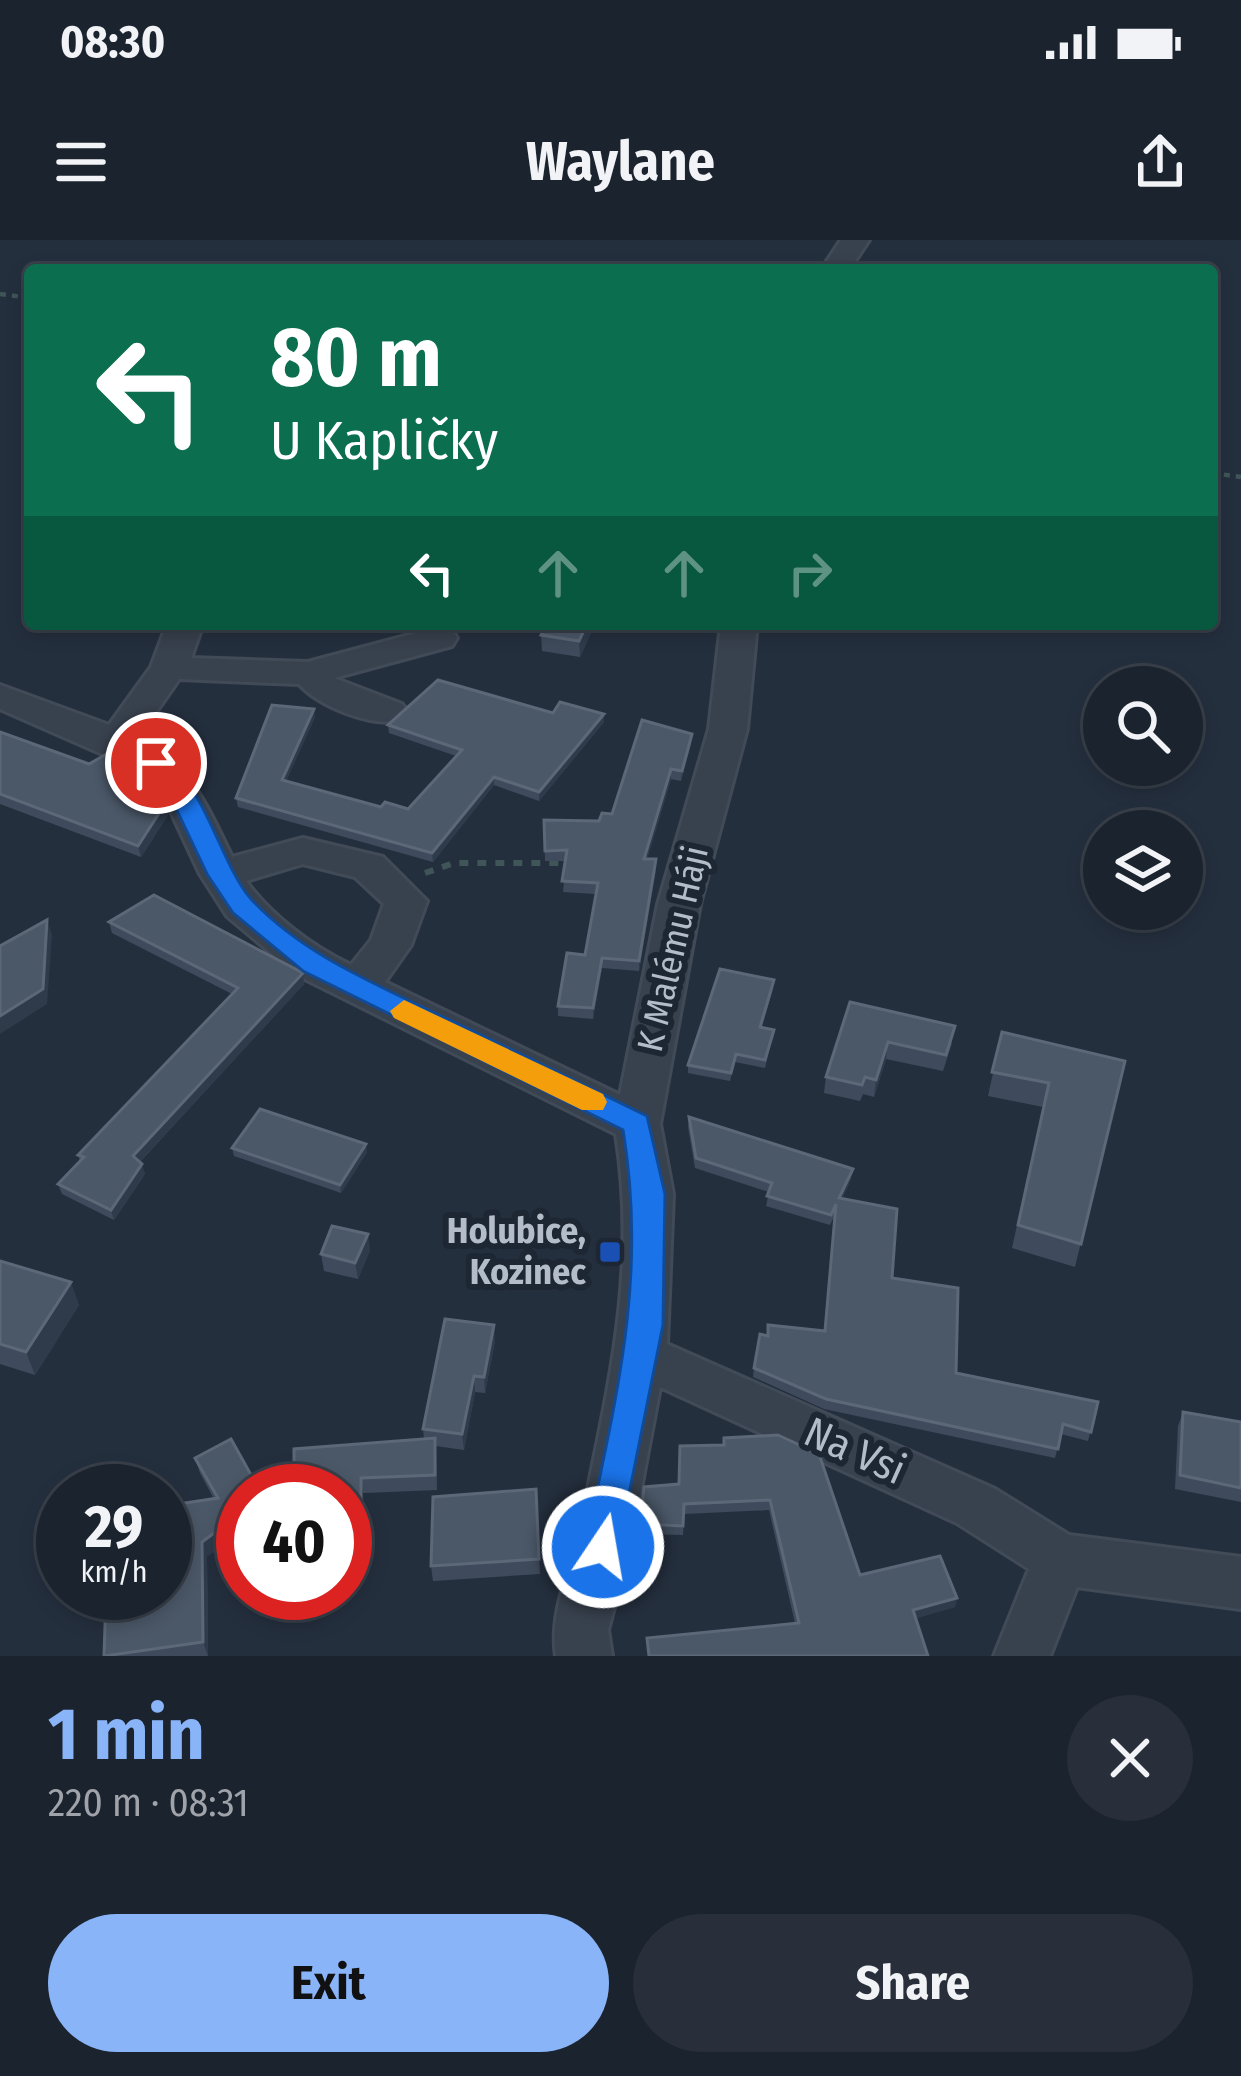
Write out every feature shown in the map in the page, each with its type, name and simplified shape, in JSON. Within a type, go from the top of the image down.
[{"type":"street","points":[[116,742],[169,668],[182,630]]},
{"type":"street","name":"K Malému Háji","points":[[573,1647],[603,1547],[643,1356],[649,1194],[637,1124],[679,904],[728,729],[738,630]]},
{"type":"street","points":[[169,668],[309,673],[439,638]]},
{"type":"street","points":[[309,673],[325,691],[389,712]]},
{"type":"street","points":[[0,696],[156,763],[183,796],[220,874],[242,906],[312,964],[637,1124]]},
{"type":"street","points":[[220,874],[303,851],[369,867],[406,901],[390,945],[357,988]]},
{"type":"street","name":"Na Vsi","points":[[643,1356],[976,1506],[1060,1559],[1241,1582]]},
{"type":"street","points":[[1022,1656],[1060,1559]]},
{"type":"path","points":[[390,886],[454,863],[586,863]]},
{"type":"building","points":[[544,630],[584,630],[579,641],[541,635]]},
{"type":"building","points":[[438,680],[553,713],[560,702],[604,714],[539,792],[494,777],[432,853],[236,798],[272,705],[314,709],[282,780],[381,807],[385,802],[408,809],[462,750],[388,725]]},
{"type":"building","points":[[642,720],[692,734],[682,771],[671,769],[644,859],[656,859],[639,961],[602,958],[593,1008],[558,1006],[567,953],[585,955],[598,883],[562,881],[567,850],[545,851],[544,820],[599,821],[602,813],[612,814]]},
{"type":"building","points":[[0,732],[89,764],[110,752],[150,780],[165,804],[138,846],[0,794]]},
{"type":"building","points":[[154,895],[303,973],[133,1156],[142,1164],[111,1210],[58,1184],[84,1157],[78,1155],[238,988],[109,922]]},
{"type":"building","points":[[47,920],[43,989],[0,1016],[0,946]]},
{"type":"building","points":[[720,969],[774,980],[760,1027],[774,1030],[765,1060],[736,1054],[731,1073],[688,1065]]},
{"type":"building","points":[[850,1002],[955,1026],[946,1055],[888,1042],[876,1080],[865,1077],[862,1085],[826,1077]]},
{"type":"building","points":[[1002,1032],[1125,1061],[1081,1244],[1018,1225],[1049,1083],[992,1072]]},
{"type":"building","points":[[260,1109],[366,1144],[340,1185],[232,1148]]},
{"type":"building","points":[[689,1117],[853,1169],[839,1198],[897,1209],[892,1278],[958,1288],[956,1373],[1098,1402],[1091,1432],[1063,1424],[1058,1449],[826,1399],[754,1368],[760,1334],[768,1336],[768,1325],[825,1331],[836,1204],[831,1215],[767,1196],[772,1183],[696,1158]]},
{"type":"building","points":[[332,1226],[368,1234],[355,1263],[321,1254]]},
{"type":"building","points":[[0,1261],[71,1282],[26,1352],[0,1344]]},
{"type":"building","points":[[445,1319],[494,1325],[484,1377],[474,1376],[462,1434],[423,1429]]},
{"type":"building","points":[[1183,1412],[1241,1422],[1241,1488],[1180,1475]]},
{"type":"building","points":[[778,1435],[819,1454],[860,1575],[940,1556],[957,1598],[913,1610],[928,1656],[649,1656],[647,1638],[799,1623],[770,1500],[684,1504],[683,1526],[640,1524],[644,1487],[679,1484],[680,1446],[724,1445],[724,1438]]},
{"type":"building","points":[[435,1438],[435,1475],[372,1478],[372,1464],[294,1464],[294,1449]]},
{"type":"building","points":[[231,1439],[245,1464],[216,1464],[216,1495],[195,1458]]},
{"type":"building","points":[[536,1489],[539,1559],[431,1566],[433,1497]]},
{"type":"building","points":[[216,1498],[216,1532],[202,1542],[203,1642],[104,1656],[105,1620],[192,1620],[192,1502]]},
{"type":"slow traffic","points":[[404,1011],[593,1102]]},
{"type":"place","name":"Holubice, Kozinec","points":[[610,1252]]},
{"type":"route","points":[[156,763],[183,796],[220,874],[242,906],[312,964],[637,1124],[649,1194],[646,1325],[603,1547]]}]
